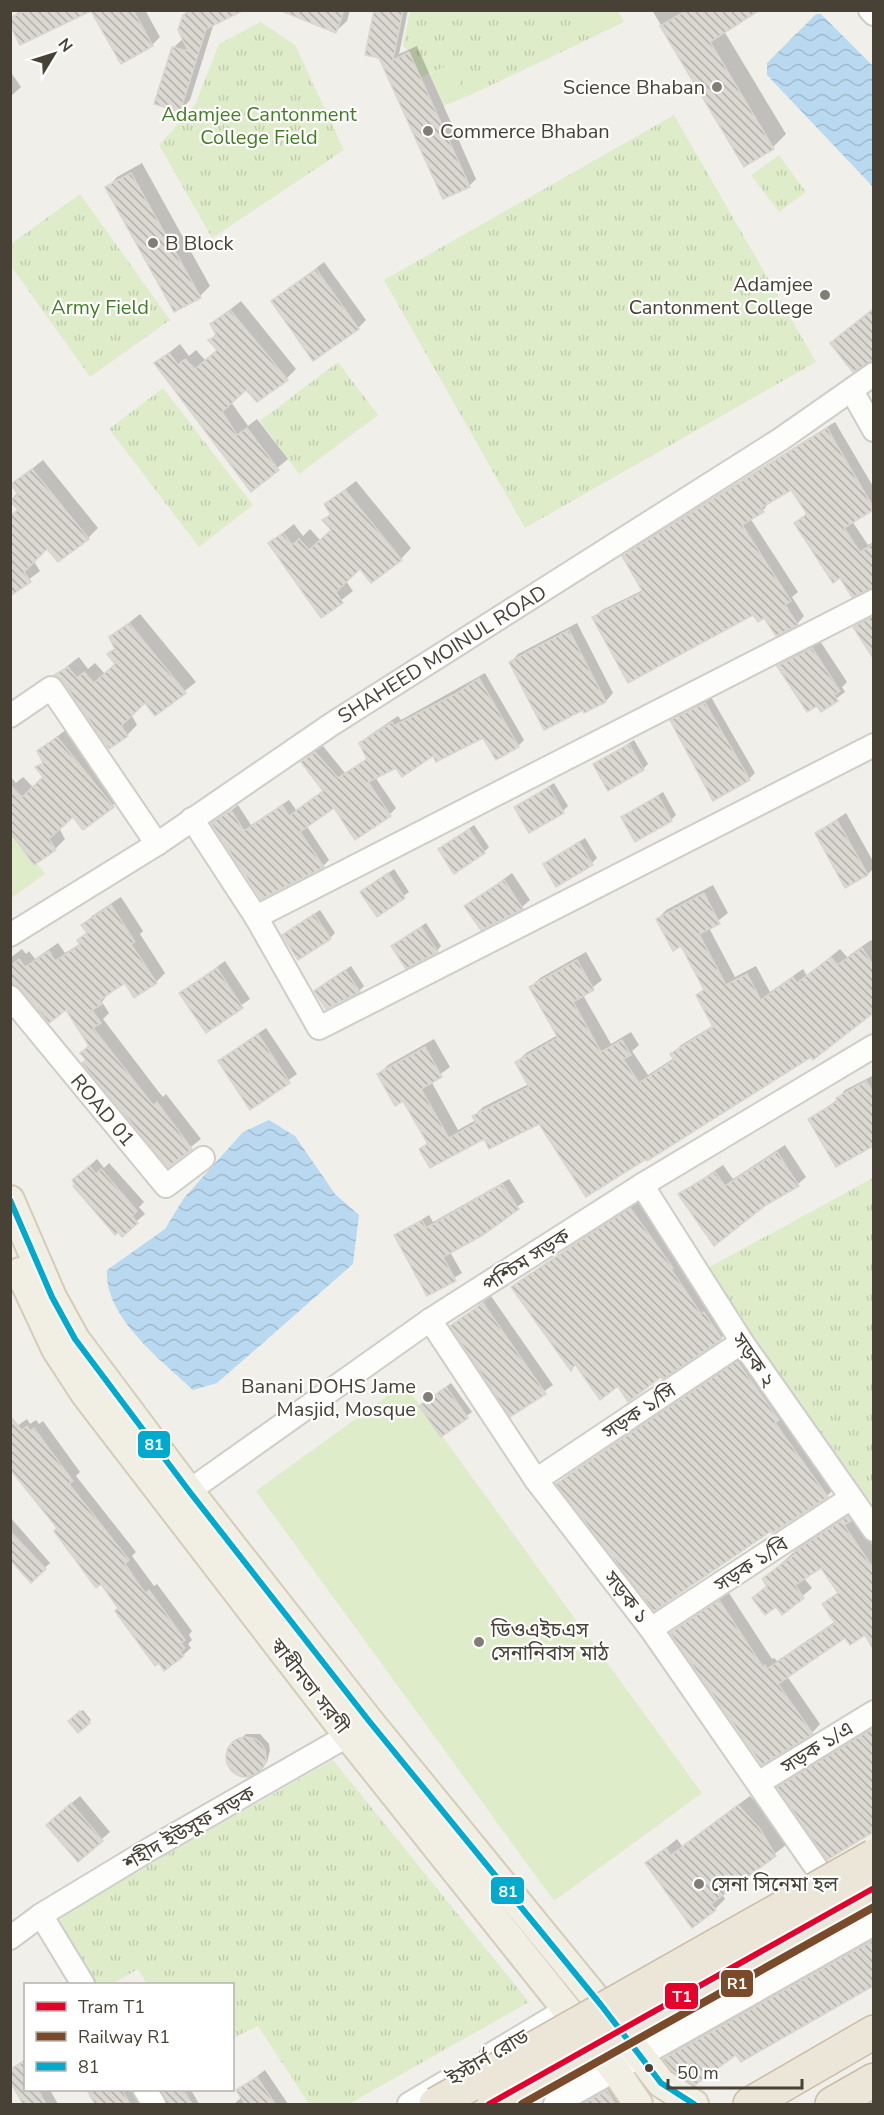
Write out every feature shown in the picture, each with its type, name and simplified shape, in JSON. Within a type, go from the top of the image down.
[{"type":"highway","points":[[436,2104],[873,1856]]},
{"type":"highway","points":[[494,2104],[873,1887]]},
{"type":"highway","points":[[750,2104],[873,2032]]},
{"type":"highway","points":[[832,2104],[873,2080]]},
{"type":"main road","name":"স্বাধীনতা সরণী","points":[[10,1200],[52,1297],[75,1339],[189,1491],[359,1729],[571,2015],[627,2063],[694,2104]]},
{"type":"main road","name":"স্বাধীনতা সরণী","points":[[10,1250],[56,1349],[86,1395],[359,1729],[601,2005],[627,2063],[638,2104]]},
{"type":"street","points":[[870,10],[873,14]]},
{"type":"street","name":"SHAHEED MOINUL ROAD","points":[[10,935],[157,844],[332,724],[852,391],[873,374]]},
{"type":"street","points":[[852,391],[873,430]]},
{"type":"street","points":[[256,917],[873,601]]},
{"type":"street","points":[[10,716],[51,688],[157,844]]},
{"type":"street","points":[[192,819],[256,917],[319,1028],[873,745]]},
{"type":"street","name":"ROAD 01","points":[[10,998],[166,1186],[203,1158]]},
{"type":"street","name":"পশ্চিম সড়ক","points":[[189,1491],[430,1320],[642,1185],[873,1046]]},
{"type":"street","name":"সড়ক ২","points":[[642,1185],[742,1342],[873,1530]]},
{"type":"street","name":"সড়ক ১","points":[[430,1320],[536,1480],[651,1629],[822,1876]]},
{"type":"street","name":"সড়ক ১/সি","points":[[536,1480],[742,1342]]},
{"type":"street","name":"সড়ক ১/বি","points":[[651,1629],[851,1498]]},
{"type":"street","name":"সড়ক ১/এ","points":[[759,1782],[873,1712]]},
{"type":"street","name":"শহীদ ইউসুফ সড়ক","points":[[10,1938],[41,1915],[150,1849],[359,1729]]},
{"type":"street","name":"ইস্টার্ন রোড","points":[[409,2104],[571,2015],[601,2005],[873,1846]]},
{"type":"street","points":[[41,1915],[82,1983]]},
{"type":"street","points":[[555,2104],[873,1924]]},
{"type":"street","points":[[146,2091],[154,2104]]},
{"type":"green space","points":[[584,10],[618,11],[624,22],[593,37],[581,12]]},
{"type":"green space","points":[[410,11],[584,11],[582,12],[593,37],[466,97],[452,64],[421,77],[410,52],[403,46]]},
{"type":"green space","name":"Adamjee Cantonment College Field","points":[[261,22],[295,45],[344,150],[212,238],[159,145],[195,105],[219,44]]},
{"type":"green space","points":[[452,64],[466,97],[443,106],[430,74]]},
{"type":"green space","points":[[674,115],[816,362],[525,528],[384,280]]},
{"type":"green space","points":[[779,155],[806,192],[779,212],[751,175]]},
{"type":"green space","name":"Army Field","points":[[80,194],[170,320],[90,377],[11,266],[11,244]]},
{"type":"green space","points":[[338,362],[378,415],[299,474],[260,421]]},
{"type":"green space","points":[[163,388],[253,505],[199,547],[109,429]]},
{"type":"green space","points":[[10,827],[45,874],[11,898],[10,898]]},
{"type":"green space","points":[[873,1178],[873,1505],[704,1270]]},
{"type":"green space","name":"ডিওএইচএস সেনানিবাস মাঠ","points":[[404,1384],[702,1793],[554,1901],[256,1491]]},
{"type":"green space","points":[[333,1760],[529,2002],[349,2104],[309,2104],[258,2026],[234,2038],[234,1983],[146,1983],[138,1969],[114,1983],[84,1983],[48,1922]]},
{"type":"water","points":[[816,14],[821,14],[873,66],[873,187],[767,75],[767,63]]},
{"type":"water","points":[[269,1120],[295,1136],[335,1194],[359,1215],[353,1264],[217,1383],[193,1390],[151,1351],[124,1321],[109,1287],[107,1270],[165,1229],[184,1198],[243,1132]]},
{"type":"building","points":[[27,10],[133,10],[153,46],[121,64],[91,11],[20,45],[10,25],[10,18]]},
{"type":"building","points":[[191,10],[244,10],[206,29],[180,112],[154,104],[172,47],[188,51],[178,30],[183,15]]},
{"type":"building","points":[[279,10],[344,10],[336,33]]},
{"type":"building","name":"Commerce Bhaban","points":[[374,10],[403,10],[393,60],[409,52],[470,187],[443,199],[379,58],[365,55]]},
{"type":"building","name":"Science Bhaban","points":[[687,10],[760,10],[710,42],[774,149],[744,167],[660,26]]},
{"type":"building","name":"B Block","points":[[131,173],[201,298],[174,312],[105,187]]},
{"type":"building","points":[[316,269],[359,329],[313,361],[271,301]]},
{"type":"building","points":[[873,309],[873,361],[853,372],[830,343]]},
{"type":"building","points":[[230,310],[288,380],[257,402],[246,390],[222,412],[237,435],[247,428],[279,470],[251,492],[154,363],[169,353],[178,365],[185,359],[195,369],[217,350],[208,340],[217,336],[210,324]]},
{"type":"building","points":[[827,428],[873,507],[873,510],[844,528],[860,552],[873,544],[873,588],[852,597],[840,578],[833,583],[794,523],[807,514],[791,490],[761,508],[764,512],[742,525],[791,601],[785,605],[798,625],[776,636],[764,618],[758,622],[753,615],[628,683],[592,617],[643,592],[622,556]]},
{"type":"building","points":[[32,469],[89,539],[58,562],[47,549],[24,572],[31,582],[10,596],[10,516],[18,510],[10,501],[18,495],[11,484]]},
{"type":"building","points":[[345,490],[402,560],[371,583],[360,569],[336,592],[343,603],[321,618],[268,543],[283,533],[292,545],[299,539],[309,550],[331,530],[322,520],[331,515],[324,504]]},
{"type":"building","points":[[873,616],[873,658],[853,627]]},
{"type":"building","points":[[129,623],[186,693],[155,716],[145,703],[121,726],[128,736],[109,749],[62,680],[54,675],[68,667],[77,678],[84,672],[94,683],[115,664],[107,654],[115,649],[109,637]]},
{"type":"building","points":[[569,630],[606,702],[584,713],[583,710],[544,730],[509,662]]},
{"type":"building","points":[[812,648],[840,691],[834,695],[838,701],[821,712],[817,706],[807,712],[777,666]]},
{"type":"building","points":[[479,678],[519,747],[496,760],[483,738],[436,762],[433,756],[402,777],[396,768],[368,782],[391,816],[355,840],[334,808],[300,832],[324,867],[261,899],[211,823],[231,810],[244,831],[282,805],[289,816],[323,791],[301,762],[315,752],[338,778],[367,759],[359,743],[392,722],[394,726],[457,693]]},
{"type":"building","points":[[705,703],[750,780],[713,801],[670,720]]},
{"type":"building","points":[[57,737],[114,807],[83,830],[73,817],[49,839],[56,850],[34,865],[10,832],[10,785],[22,797],[43,777],[35,767],[43,763],[37,751]]},
{"type":"building","points":[[629,744],[644,770],[608,791],[593,764]]},
{"type":"building","points":[[549,787],[564,813],[529,833],[514,807]]},
{"type":"building","points":[[658,796],[672,821],[635,842],[621,817]]},
{"type":"building","points":[[837,820],[868,875],[845,888],[815,833]]},
{"type":"building","points":[[469,829],[485,853],[454,874],[438,849]]},
{"type":"building","points":[[579,842],[593,865],[556,887],[543,864]]},
{"type":"building","points":[[388,873],[405,898],[377,917],[360,892]]},
{"type":"building","points":[[504,880],[523,909],[481,930],[464,906]]},
{"type":"building","points":[[704,893],[720,924],[699,934],[726,985],[747,974],[761,1000],[793,977],[797,983],[831,957],[837,965],[862,948],[873,965],[873,1013],[813,1060],[811,1057],[586,1197],[539,1124],[489,1149],[484,1139],[430,1168],[419,1149],[428,1144],[403,1101],[395,1106],[377,1074],[425,1047],[442,1077],[421,1089],[449,1138],[476,1123],[472,1116],[529,1087],[515,1062],[558,1038],[529,987],[577,960],[594,990],[573,1002],[601,1052],[622,1040],[631,1055],[623,1059],[639,1083],[674,1060],[670,1054],[713,1027],[696,995],[704,990],[681,946],[673,951],[656,919]]},
{"type":"building","points":[[111,905],[135,942],[131,944],[157,983],[134,998],[125,983],[100,1000],[102,1004],[92,1010],[101,1023],[93,1028],[153,1105],[157,1102],[192,1149],[168,1167],[82,1063],[86,1060],[80,1053],[89,1046],[66,1010],[49,1023],[20,988],[10,984],[10,966],[19,959],[25,967],[49,951],[55,961],[80,945],[77,940],[87,933],[81,925]]},
{"type":"building","points":[[314,914],[331,939],[298,960],[282,935]]},
{"type":"building","points":[[421,927],[438,952],[406,969],[391,946]]},
{"type":"building","points":[[217,968],[243,1008],[206,1033],[179,993]]},
{"type":"building","points":[[345,970],[360,992],[326,1009],[314,991]]},
{"type":"building","points":[[258,1034],[290,1083],[250,1110],[218,1061]]},
{"type":"building","points":[[866,1081],[873,1092],[873,1146],[836,1167],[808,1119],[838,1101],[836,1098]]},
{"type":"building","points":[[777,1152],[799,1186],[766,1205],[714,1246],[678,1194],[715,1172],[725,1186]]},
{"type":"building","points":[[89,1166],[96,1174],[101,1169],[137,1211],[132,1216],[138,1223],[122,1237],[118,1232],[115,1235],[73,1186],[75,1184],[72,1180]]},
{"type":"building","points":[[502,1184],[519,1209],[483,1235],[443,1257],[456,1281],[427,1296],[394,1235],[422,1220],[426,1228]]},
{"type":"building","points":[[630,1208],[673,1268],[671,1269],[701,1314],[704,1312],[722,1339],[663,1379],[661,1377],[628,1402],[618,1386],[600,1400],[575,1364],[571,1371],[511,1287]]},
{"type":"building","points":[[483,1303],[546,1394],[510,1417],[450,1326]]},
{"type":"building","points":[[737,1361],[779,1420],[775,1423],[828,1497],[772,1533],[771,1531],[654,1611],[556,1484]]},
{"type":"building","points":[[446,1387],[468,1418],[441,1437],[419,1406]]},
{"type":"building","points":[[10,1416],[22,1430],[27,1426],[30,1431],[34,1428],[73,1481],[69,1484],[129,1560],[125,1564],[142,1589],[146,1593],[149,1590],[185,1640],[181,1643],[185,1648],[180,1652],[184,1656],[164,1671],[159,1663],[155,1666],[115,1611],[118,1608],[101,1584],[96,1588],[54,1531],[57,1528],[10,1469]]},
{"type":"building","points":[[848,1516],[851,1521],[844,1525],[873,1568],[873,1649],[865,1635],[850,1645],[845,1638],[778,1684],[813,1734],[762,1765],[670,1633],[719,1600],[763,1667],[765,1665],[767,1669],[835,1623],[822,1604],[838,1593],[821,1568],[795,1585],[804,1598],[782,1615],[776,1607],[765,1615],[752,1598],[767,1586],[762,1579],[795,1554],[794,1552]]},
{"type":"building","points":[[10,1531],[46,1569],[31,1583],[10,1560]]},
{"type":"building","points":[[80,1711],[90,1723],[78,1733],[68,1721]]},
{"type":"building","points":[[873,1728],[873,1832],[827,1860],[777,1787]]},
{"type":"building","points":[[246,1737],[260,1743],[266,1757],[260,1771],[246,1777],[232,1771],[226,1757],[232,1743]]},
{"type":"building","points":[[71,1803],[103,1841],[78,1862],[46,1825]]},
{"type":"building","name":"সেনা সিনেমা হল","points":[[738,1805],[760,1829],[776,1856],[711,1904],[716,1910],[692,1928],[645,1863],[666,1848],[671,1855]]},
{"type":"building","points":[[873,1940],[873,1986],[741,2062],[736,2055],[695,2085],[672,2071],[663,2059]]},
{"type":"building","points":[[24,2062],[24,2091],[39,2091],[46,2104],[23,2104],[10,2081],[10,2069]]},
{"type":"building","points":[[257,2077],[275,2104],[245,2104],[236,2090]]},
{"type":"building","points":[[607,2090],[615,2104],[582,2104]]},
{"type":"building","points":[[88,2091],[123,2091],[130,2104],[95,2104]]},
{"type":"building","points":[[161,2091],[184,2091],[192,2104],[167,2104]]},
{"type":"tram line","name":"T1","points":[[489,2104],[874,1888]]},
{"type":"rail line","name":"R1","points":[[522,2104],[874,1907]]},
{"type":"transit line","name":"81","points":[[10,1200],[52,1297],[75,1339],[189,1491],[369,1721],[601,2005],[661,2083],[694,2104]]},
{"type":"place","name":"Science Bhaban","points":[[717,87]]},
{"type":"place","name":"Commerce Bhaban","points":[[428,131]]},
{"type":"place","name":"B Block","points":[[153,243]]},
{"type":"place","name":"Adamjee Cantonment College","points":[[825,295]]},
{"type":"place","name":"Banani DOHS Jame Masjid, Mosque","points":[[428,1397]]},
{"type":"place","name":"ডিওএইচএস সেনানিবাস মাঠ","points":[[479,1642]]},
{"type":"place","name":"সেনা সিনেমা হল","points":[[699,1884]]}]
